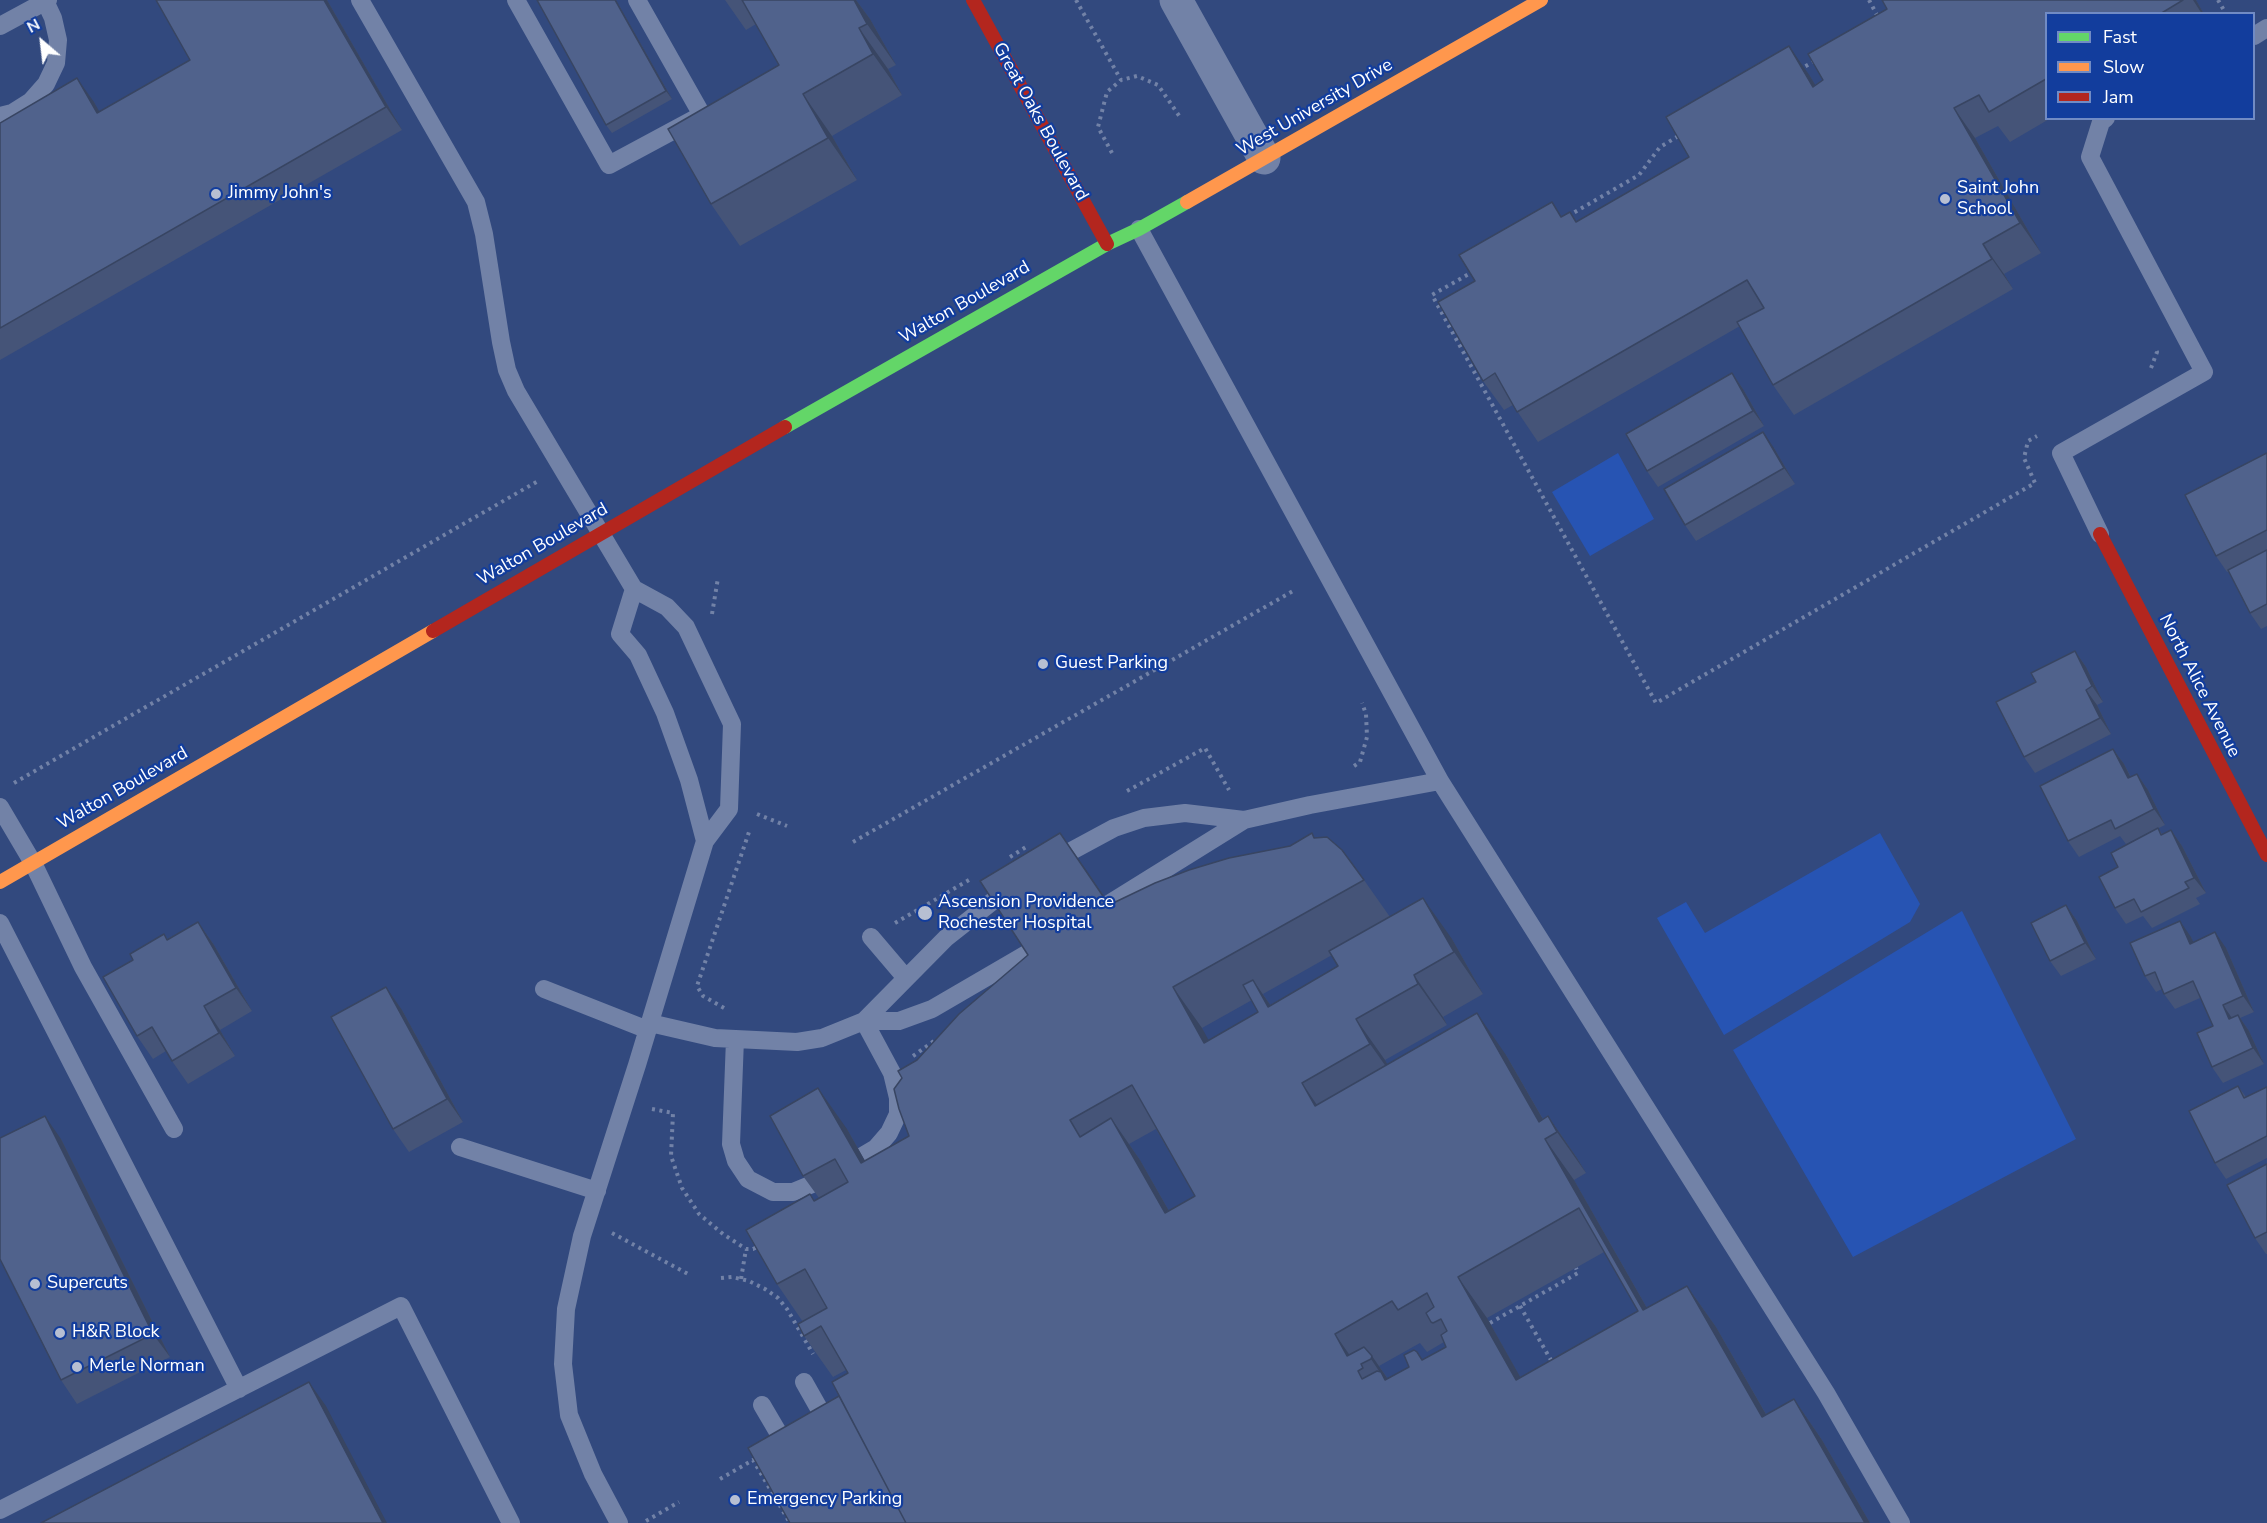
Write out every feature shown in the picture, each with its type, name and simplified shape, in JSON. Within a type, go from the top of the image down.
[{"type":"main road","name":"Great Oaks Boulevard","points":[[973,0],[1107,244]]},
{"type":"main road","name":"West University Drive","points":[[1107,244],[1139,229],[1541,0]]},
{"type":"main road","name":"Walton Boulevard","points":[[0,882],[601,533],[1107,244]]},
{"type":"main road","name":"North Alice Avenue","points":[[2100,534],[2267,855]]},
{"type":"street","points":[[1176,0],[1264,158]]},
{"type":"lane","points":[[0,26],[47,0],[58,40],[56,63],[46,84],[31,101],[12,113],[0,116]]},
{"type":"lane","points":[[360,0],[476,202],[484,234],[501,342],[507,370],[516,391],[634,589],[667,608],[686,627],[732,724],[729,809],[705,841],[582,1236],[566,1309],[563,1364],[569,1415],[593,1474],[618,1523]]},
{"type":"lane","points":[[516,0],[609,165],[702,115],[637,0]]},
{"type":"lane","points":[[2100,534],[2061,453],[2204,372],[2090,157],[2104,120]]},
{"type":"lane","points":[[1139,229],[1440,781],[1826,1393],[1900,1523]]},
{"type":"lane","points":[[634,589],[620,634],[638,655],[665,713],[689,780],[705,841]]},
{"type":"lane","points":[[544,989],[649,1026],[715,1038],[798,1042],[822,1038],[864,1021],[899,1022],[932,1009],[1064,932],[1244,820],[1310,805],[1440,781]]},
{"type":"lane","points":[[0,807],[33,863],[83,966],[174,1128]]},
{"type":"lane","points":[[864,1021],[946,938],[1032,872],[1114,828],[1144,818],[1185,813],[1244,820]]},
{"type":"lane","points":[[0,923],[239,1389]]},
{"type":"lane","points":[[871,937],[905,978]]},
{"type":"lane","points":[[735,1039],[731,1144],[736,1161],[748,1179],[773,1192],[793,1192],[822,1180],[876,1148],[889,1133],[898,1113],[898,1098],[892,1073],[864,1021]]},
{"type":"lane","points":[[460,1147],[597,1191]]},
{"type":"lane","points":[[0,1510],[400,1306],[511,1523]]},
{"type":"lane","points":[[804,1382],[838,1442]]},
{"type":"lane","points":[[762,1405],[796,1464]]},
{"type":"path","points":[[1076,0],[1121,80]]},
{"type":"path","points":[[1869,0],[1882,24]]},
{"type":"path","points":[[1791,74],[1821,57]]},
{"type":"path","points":[[1112,153],[1098,127],[1107,92],[1121,80],[1137,76],[1158,85],[1180,117]]},
{"type":"path","points":[[1566,217],[1639,175],[1660,147],[1690,130]]},
{"type":"path","points":[[1484,265],[1432,295],[1656,703],[2035,483],[2024,458],[2028,441],[2038,435]]},
{"type":"path","points":[[2150,370],[2157,352],[2152,342]]},
{"type":"path","points":[[10,784],[561,468]]},
{"type":"path","points":[[715,622],[712,614],[718,578]]},
{"type":"path","points":[[853,842],[1293,591]]},
{"type":"path","points":[[1352,769],[1360,762],[1367,737],[1366,714],[1356,693]]},
{"type":"path","points":[[1221,794],[1231,793]]},
{"type":"path","points":[[752,820],[755,805]]},
{"type":"path","points":[[753,812],[788,826]]},
{"type":"path","points":[[732,1010],[703,996],[697,986],[750,830]]},
{"type":"path","points":[[910,1063],[919,1050],[938,1039]]},
{"type":"path","points":[[642,1107],[673,1113],[671,1156],[675,1172],[688,1199],[699,1214],[712,1226],[746,1249],[753,1249],[764,1243]]},
{"type":"path","points":[[608,1230],[688,1274]]},
{"type":"path","points":[[741,1279],[746,1249]]},
{"type":"path","points":[[1490,1323],[1578,1273],[1576,1268]]},
{"type":"path","points":[[1520,1306],[1554,1366]]},
{"type":"path","points":[[720,1479],[753,1460],[790,1523]]},
{"type":"path","points":[[643,1523],[679,1502]]},
{"type":"shaded area","points":[[1618,453],[1654,519],[1590,556],[1552,492]]},
{"type":"shaded area","points":[[1880,833],[1920,904],[1910,922],[1724,1035],[1657,918],[1686,902],[1705,933]]},
{"type":"shaded area","points":[[1962,911],[2076,1139],[1853,1257],[1733,1050]]},
{"type":"building","points":[[156,0],[324,0],[386,107],[0,328],[0,123],[77,78],[97,113],[190,60]]},
{"type":"building","points":[[537,0],[615,0],[666,91],[606,125]]},
{"type":"building","points":[[742,0],[854,0],[867,24],[859,28],[873,54],[803,94],[828,138],[711,204],[668,129],[779,65]]},
{"type":"building","points":[[1882,0],[2183,0],[2163,12],[2045,12],[2045,80],[1989,112],[1979,95],[1954,108],[2020,223],[1983,244],[1992,259],[1773,385],[1737,322],[1764,308],[1747,280],[1517,412],[1495,373],[1483,381],[1438,302],[1475,281],[1459,255],[1552,202],[1561,217],[1570,212],[1576,222],[1689,157],[1666,117],[1789,46],[1813,87],[1823,80],[1808,54],[1887,9]]},
{"type":"building","points":[[1732,373],[1753,411],[1647,471],[1626,434]]},
{"type":"building","points":[[1763,432],[1784,468],[1685,525],[1664,489]]},
{"type":"building","points":[[2267,453],[2267,530],[2216,556],[2185,495]]},
{"type":"building","points":[[2267,550],[2267,604],[2250,613],[2228,570]]},
{"type":"building","points":[[2075,651],[2092,686],[2086,690],[2100,718],[2024,757],[1996,702],[2036,682],[2031,673]]},
{"type":"building","points":[[2113,749],[2128,778],[2137,774],[2154,809],[2115,829],[2111,820],[2068,841],[2040,786]]},
{"type":"building","points":[[2158,828],[2161,835],[2171,830],[2194,878],[2185,882],[2189,888],[2141,912],[2134,899],[2115,908],[2099,877],[2118,867],[2111,853]]},
{"type":"building","points":[[1060,833],[1109,905],[1189,870],[1229,858],[1290,846],[1312,833],[1314,838],[1327,837],[1342,850],[1364,880],[1173,987],[1204,1043],[1258,1012],[1243,985],[1253,980],[1268,1007],[1338,966],[1329,951],[1423,898],[1454,952],[1414,975],[1418,984],[1356,1019],[1370,1044],[1302,1083],[1315,1106],[1477,1013],[1539,1122],[1548,1116],[1557,1132],[1545,1139],[1643,1310],[1687,1286],[1762,1417],[1794,1399],[1865,1523],[906,1523],[832,1382],[848,1373],[821,1326],[804,1336],[798,1324],[827,1308],[805,1269],[777,1284],[746,1230],[810,1194],[814,1201],[848,1182],[835,1159],[803,1176],[770,1116],[818,1088],[861,1163],[909,1136],[894,1089],[902,1078],[898,1071],[917,1060],[959,1014],[1028,955],[980,881]],"holes":[[[1132,1085],[1195,1196],[1165,1213],[1111,1118],[1080,1137],[1070,1120]],[[1579,1208],[1638,1311],[1516,1380],[1458,1277]],[[1427,1293],[1434,1307],[1426,1313],[1433,1323],[1441,1319],[1447,1331],[1441,1335],[1446,1347],[1422,1360],[1414,1350],[1404,1355],[1409,1367],[1385,1380],[1381,1372],[1377,1371],[1362,1379],[1358,1371],[1363,1368],[1361,1364],[1371,1359],[1372,1356],[1364,1347],[1347,1356],[1335,1334],[1392,1301],[1398,1310]]]},
{"type":"building","points":[[2066,905],[2085,943],[2050,961],[2031,923]]},
{"type":"building","points":[[2180,921],[2190,944],[2215,932],[2243,996],[2223,1005],[2229,1019],[2238,1015],[2253,1048],[2212,1067],[2197,1033],[2213,1026],[2193,981],[2164,994],[2155,972],[2145,976],[2130,943]]},
{"type":"building","points":[[198,922],[236,988],[204,1006],[219,1033],[172,1061],[152,1027],[137,1036],[103,977],[133,960],[130,954],[164,934],[167,940]]},
{"type":"building","points":[[386,987],[447,1099],[393,1129],[331,1017]]},
{"type":"building","points":[[2238,1086],[2244,1098],[2267,1087],[2267,1136],[2215,1163],[2189,1111]]},
{"type":"building","points":[[45,1116],[153,1334],[61,1380],[0,1259],[0,1138]]},
{"type":"building","points":[[2267,1164],[2267,1232],[2255,1238],[2227,1185]]},
{"type":"building","points":[[309,1382],[383,1523],[41,1523]]},
{"type":"building","points":[[839,1396],[906,1523],[790,1523],[748,1448]]},
{"type":"traffic: fast","points":[[785,427],[1107,244],[1187,202]]},
{"type":"traffic: slow","points":[[1187,202],[1541,0]]},
{"type":"traffic: slow","points":[[0,882],[433,631]]},
{"type":"traffic: jam","points":[[973,0],[1107,244]]},
{"type":"traffic: jam","points":[[433,631],[785,427]]},
{"type":"traffic: jam","points":[[2100,534],[2267,855]]},
{"type":"place","name":"Jimmy John's","points":[[216,194]]},
{"type":"place","name":"Saint John School","points":[[1945,199]]},
{"type":"place","name":"Guest Parking","points":[[1043,664]]},
{"type":"place","name":"Ascension Providence Rochester Hospital","points":[[925,913]]},
{"type":"place","name":"Supercuts","points":[[35,1284]]},
{"type":"place","name":"H&R Block","points":[[60,1333]]},
{"type":"place","name":"Merle Norman","points":[[77,1367]]},
{"type":"place","name":"Emergency Parking","points":[[735,1500]]}]
